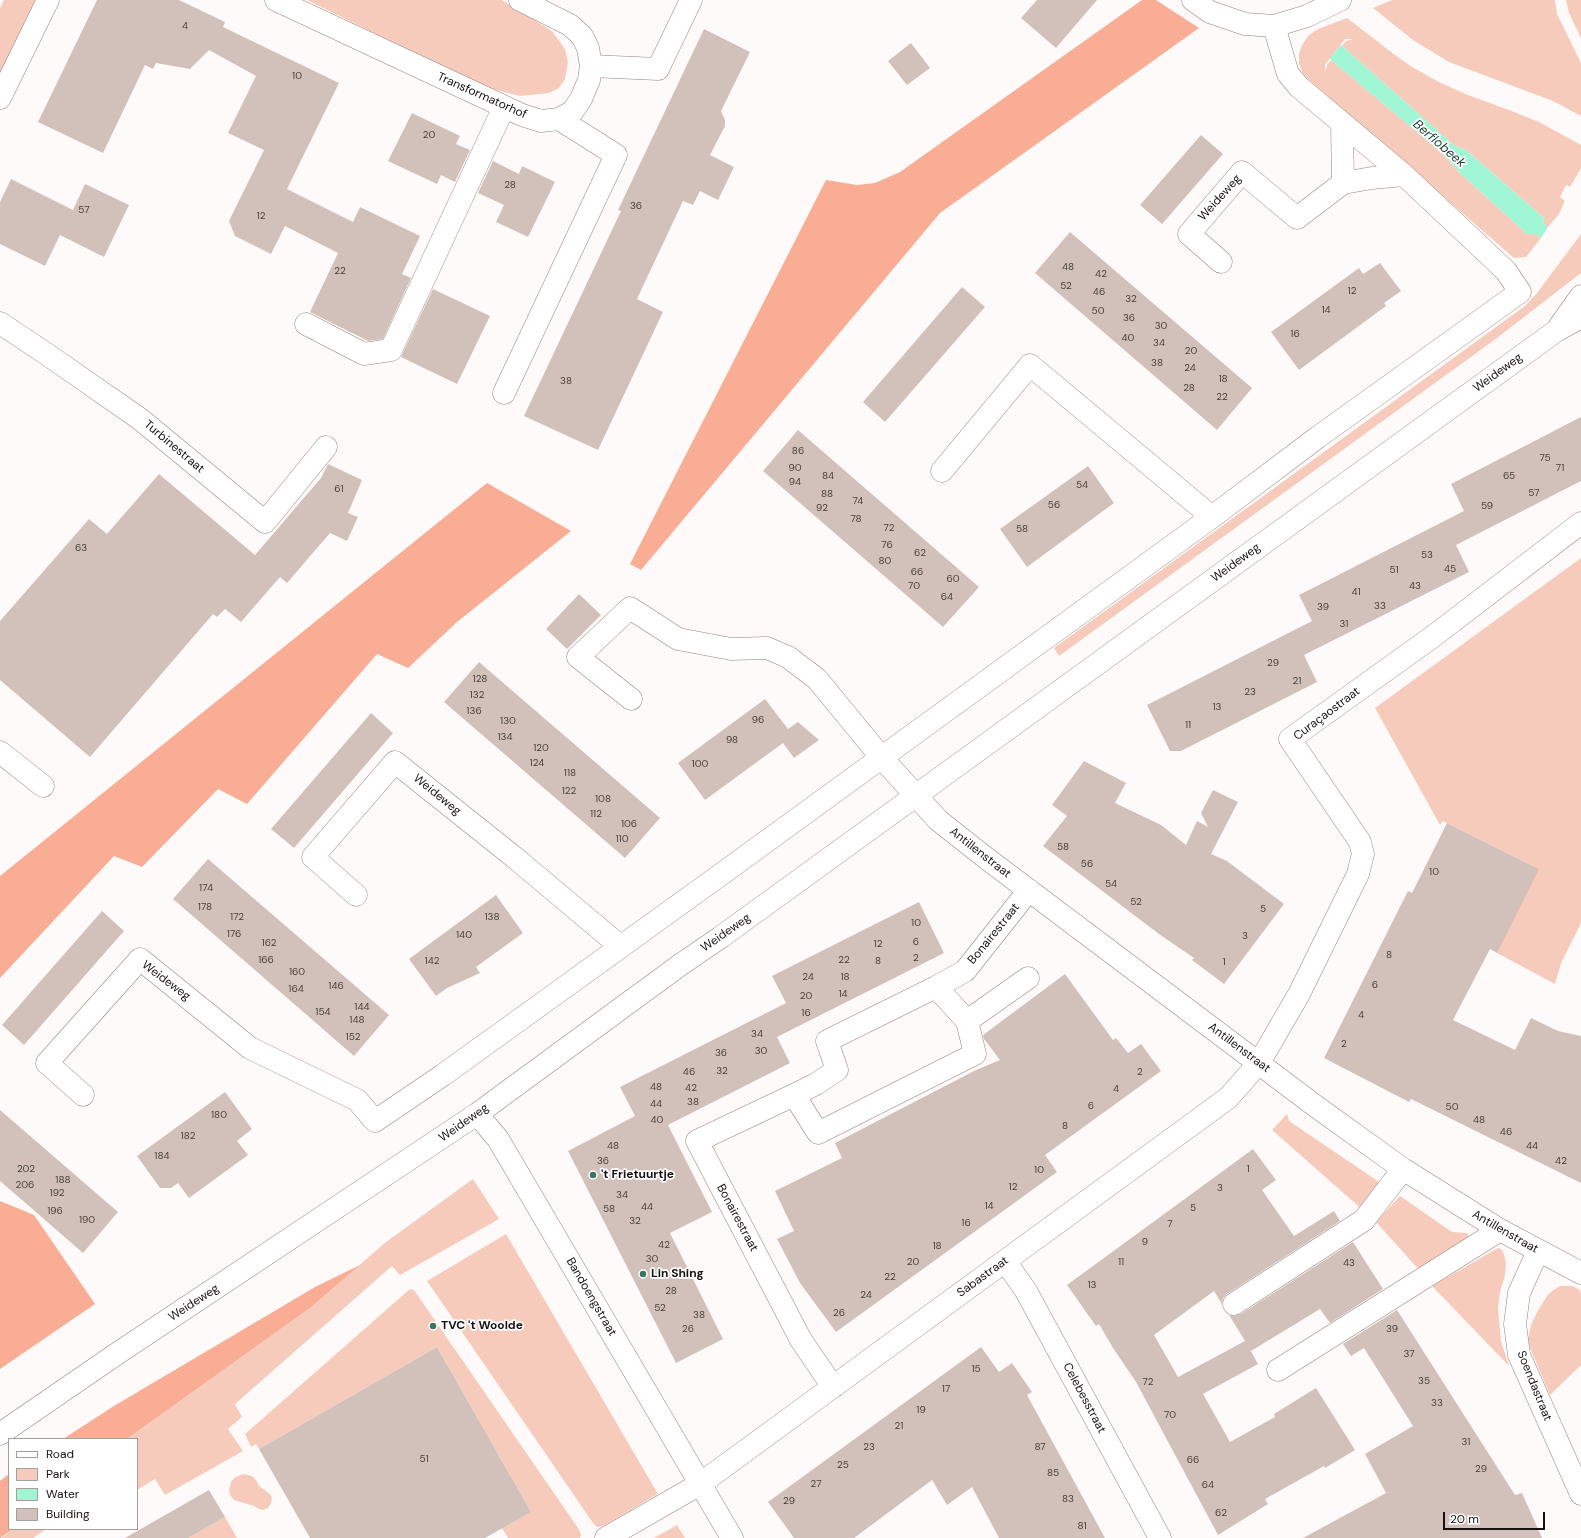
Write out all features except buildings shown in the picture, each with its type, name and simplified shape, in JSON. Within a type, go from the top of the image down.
[{"type":"street","points":[[0,98],[48,0]]},
{"type":"street","name":"Transformatorhof","points":[[276,0],[522,116],[541,121],[559,119]]},
{"type":"street","points":[[520,0],[570,25],[582,36],[588,48],[592,66],[589,80],[581,99],[572,112],[559,119]]},
{"type":"street","points":[[592,66],[658,69],[691,0]]},
{"type":"street","points":[[1193,0],[1210,12],[1245,24],[1274,26],[1307,16],[1340,0]]},
{"type":"street","name":"Weideweg","points":[[83,1095],[47,1063],[140,960],[250,1048],[357,1100],[375,1121],[443,1075],[1212,517],[1318,437],[1520,292],[1506,271],[1404,175],[1299,87],[1288,74],[1274,26]]},
{"type":"street","points":[[306,324],[364,354],[391,350],[504,107]]},
{"type":"street","points":[[504,393],[616,154],[559,119]]},
{"type":"street","points":[[1342,123],[1343,183]]},
{"type":"street","name":"Weideweg","points":[[1221,262],[1189,234],[1242,172],[1297,218],[1343,183],[1404,175]]},
{"type":"street","name":"Weideweg","points":[[1556,331],[1581,296]]},
{"type":"street","name":"Weideweg","points":[[0,1434],[125,1348],[477,1114],[680,965],[916,796],[1112,652],[1556,331],[1581,317]]},
{"type":"street","name":"Turbinestraat","points":[[0,323],[140,418],[264,522],[326,447]]},
{"type":"street","points":[[942,471],[1030,365],[1212,517]]},
{"type":"street","name":"Curaçaostraat","points":[[1259,1063],[1300,994],[1358,874],[1363,854],[1360,842],[1290,739],[1435,635],[1581,524]]},
{"type":"street","points":[[631,699],[578,657],[630,608],[678,639],[731,649],[767,648],[788,658],[817,679],[881,757],[916,796]]},
{"type":"street","points":[[0,752],[43,786]]},
{"type":"street","name":"Weideweg","points":[[356,895],[312,857],[395,762],[514,857],[620,946]]},
{"type":"street","name":"Antillenstraat","points":[[916,796],[938,820],[1029,890],[1314,1105],[1403,1169],[1500,1230],[1581,1273]]},
{"type":"street","name":"Bonairestraat","points":[[833,1387],[801,1340],[697,1141],[816,1084],[837,1070],[827,1041],[936,988],[965,971],[1029,890]]},
{"type":"street","points":[[967,1021],[1028,978]]},
{"type":"street","points":[[794,1095],[818,1133],[975,1054],[967,1021],[936,988]]},
{"type":"street","name":"Sabastraat","points":[[700,1484],[1228,1098],[1259,1063]]},
{"type":"street","name":"Bandoengstraat","points":[[477,1114],[498,1139],[732,1538]]},
{"type":"street","points":[[1234,1304],[1364,1220],[1403,1169]]},
{"type":"street","points":[[1278,1370],[1500,1230]]},
{"type":"street","name":"Soendastraat","points":[[1538,1251],[1519,1293],[1515,1324],[1519,1355],[1581,1494]]},
{"type":"street","name":"Celebesstraat","points":[[1004,1261],[1026,1291],[1160,1538]]},
{"type":"street","points":[[606,1538],[700,1484]]},
{"type":"green space","points":[[4,0],[39,0],[0,79],[0,8]]},
{"type":"green space","points":[[307,0],[502,0],[552,31],[565,49],[568,62],[565,79],[559,88],[549,93],[520,96],[496,90],[475,83]]},
{"type":"green space","points":[[1392,0],[1555,0],[1557,14],[1581,63],[1581,116],[1553,101],[1449,62],[1413,40],[1373,8]]},
{"type":"green space","points":[[1566,0],[1581,0],[1581,38],[1569,13]]},
{"type":"green space","points":[[1347,18],[1412,67],[1439,82],[1468,95],[1539,122],[1581,145],[1581,168],[1570,187],[1566,185],[1560,197],[1564,200],[1564,203],[1559,214],[1548,227],[1543,223],[1544,218],[1466,150],[1455,146],[1342,46],[1346,41],[1353,39],[1345,39],[1325,65],[1325,72],[1327,65],[1331,60],[1336,64],[1442,153],[1461,174],[1527,234],[1535,234],[1541,238],[1526,257],[1514,258],[1308,79],[1302,72],[1299,63],[1299,54],[1302,45],[1308,36],[1318,29]]},
{"type":"green space","points":[[1581,234],[1581,273],[1497,338],[1059,656],[1054,648],[1525,306],[1537,293]]},
{"type":"green space","points":[[1581,558],[1581,923],[1561,963],[1555,984],[1497,953],[1535,867],[1443,821],[1440,825],[1375,708]]},
{"type":"green space","points":[[1287,1114],[1289,1121],[1382,1184],[1364,1211],[1272,1130]]},
{"type":"green space","points":[[473,1179],[499,1219],[400,1275],[392,1266],[235,1404],[242,1417],[228,1429],[243,1451],[165,1495],[155,1479],[138,1489],[138,1438],[128,1438],[310,1308],[386,1242]]},
{"type":"green space","points":[[1400,1196],[1452,1232],[1467,1233],[1469,1237],[1421,1272],[1376,1222]]},
{"type":"green space","points":[[506,1234],[658,1494],[603,1526],[597,1527],[593,1523],[427,1281]]},
{"type":"green space","points":[[1498,1248],[1501,1249],[1504,1254],[1506,1264],[1498,1309],[1501,1341],[1509,1366],[1432,1286]]},
{"type":"green space","points":[[1560,1286],[1572,1286],[1580,1290],[1581,1365],[1550,1395],[1530,1348],[1528,1339],[1531,1325],[1537,1312],[1547,1296]]},
{"type":"green space","points":[[410,1289],[414,1290],[578,1528],[581,1534],[580,1538],[508,1538],[502,1528],[531,1512],[437,1347],[259,1449],[256,1444],[251,1447],[245,1434]]},
{"type":"green space","points":[[243,1474],[252,1476],[259,1486],[270,1494],[272,1498],[268,1508],[263,1510],[259,1509],[234,1500],[230,1495],[229,1490],[231,1482],[234,1478]]},
{"type":"green space","points":[[225,1517],[237,1538],[188,1538]]},
{"type":"green space","points":[[677,1525],[685,1538],[654,1538]]},
{"type":"green space","points":[[12,1530],[45,1530],[33,1538],[1,1538]]},
{"type":"shaded area","points":[[1142,0],[1156,0],[1199,28],[940,213],[641,570],[630,564],[826,180],[857,185],[875,183],[900,172]]},
{"type":"shaded area","points":[[487,483],[571,531],[457,622],[408,668],[377,654],[247,804],[218,789],[142,867],[114,856],[0,978],[0,876]]},
{"type":"shaded area","points":[[0,1201],[34,1215],[95,1304],[0,1369]]},
{"type":"shaded area","points":[[360,1265],[310,1308],[128,1438],[65,1438],[114,1406],[315,1287]]},
{"type":"shaded area","points":[[8,1475],[8,1530],[12,1530],[0,1538],[0,1481]]},
{"type":"water","name":"Berflobeek","points":[[1341,45],[1455,146],[1466,150],[1544,218],[1543,223],[1548,227],[1541,238],[1535,234],[1527,234],[1461,174],[1442,153],[1331,60],[1330,58]]},
{"type":"place","name":"'t Frietuurtje","points":[[593,1175]]},
{"type":"place","name":"Lin Shing","points":[[643,1274]]},
{"type":"place","name":"TVC 't Woolde","points":[[433,1326]]}]
